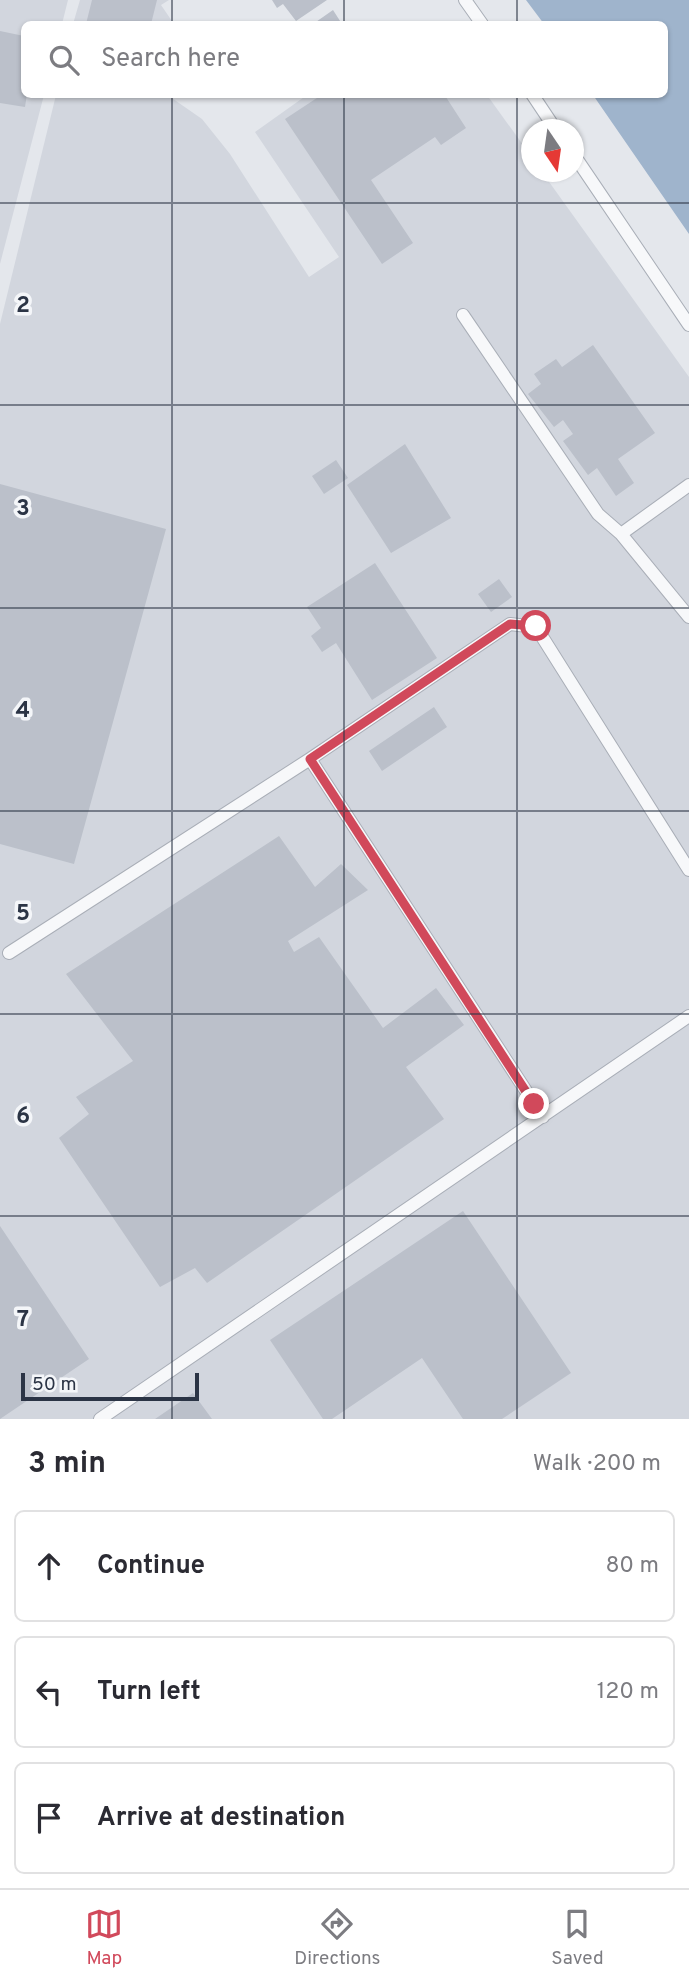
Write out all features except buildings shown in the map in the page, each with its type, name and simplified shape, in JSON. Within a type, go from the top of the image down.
[{"type":"lane","points":[[465,0],[480,21]]},
{"type":"lane","points":[[535,98],[549,119]]},
{"type":"lane","points":[[584,171],[689,325]]},
{"type":"lane","points":[[463,315],[598,514],[621,534],[689,617]]},
{"type":"lane","points":[[621,534],[689,485]]},
{"type":"lane","points":[[9,953],[310,759],[510,624],[536,626],[689,870]]},
{"type":"lane","points":[[310,759],[542,1117]]},
{"type":"lane","points":[[100,1419],[689,1016]]},
{"type":"shaded area","points":[[0,0],[68,0],[63,21],[21,21],[21,98],[43,98],[0,264]]},
{"type":"shaded area","points":[[80,0],[169,0],[161,5],[172,21],[74,21]]},
{"type":"shaded area","points":[[55,98],[172,98],[202,119],[230,154],[309,277],[339,257],[255,132],[303,98],[489,98],[521,142],[521,182],[549,182],[689,377],[689,1419],[0,1419],[0,324]]},
{"type":"water","points":[[526,0],[689,0],[689,234],[595,98],[668,98],[668,21],[542,21]]},
{"type":"route","points":[[534,1104],[310,759],[510,624],[536,626]]}]
